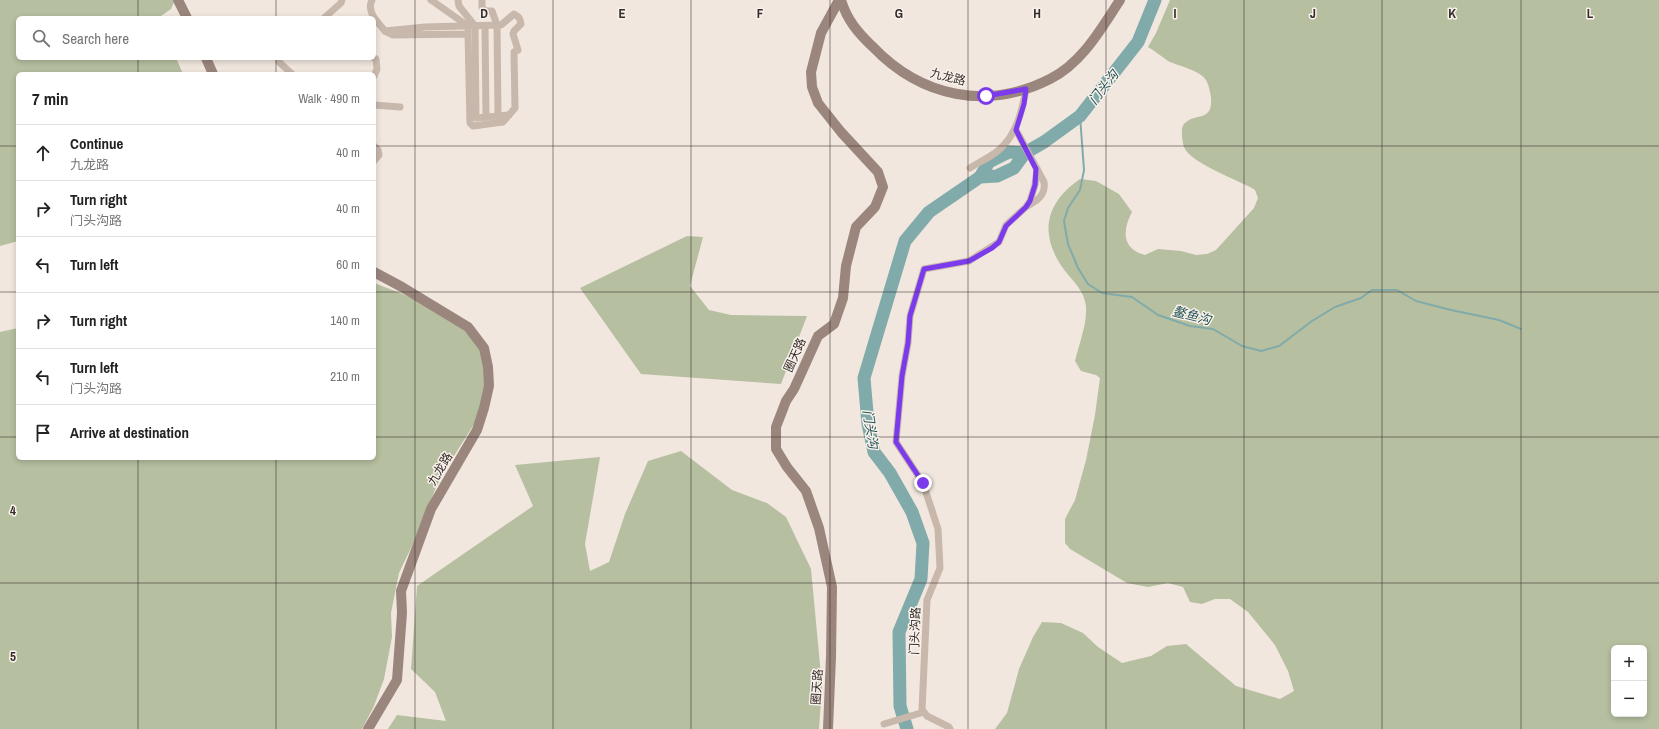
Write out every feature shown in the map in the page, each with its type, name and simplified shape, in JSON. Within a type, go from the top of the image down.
[{"type":"street","points":[[178,0],[186,16]]},
{"type":"street","points":[[326,16],[341,3],[342,0]]},
{"type":"street","points":[[372,0],[370,8],[372,16]]},
{"type":"street","points":[[431,0],[470,29]]},
{"type":"street","points":[[458,0],[459,6],[470,29],[470,123],[473,126],[476,121],[486,117],[509,115]]},
{"type":"street","points":[[482,0],[482,8],[486,11],[492,12],[497,25],[498,116]]},
{"type":"street","name":"九龙路","points":[[840,0],[855,29],[880,54],[900,71],[919,83],[954,94],[986,96],[1026,89],[1051,78],[1078,59],[1099,33],[1120,0]]},
{"type":"street","name":"圈天路","points":[[828,729],[832,657],[832,586],[819,528],[806,491],[787,467],[776,449],[776,427],[786,401],[794,389],[818,336],[834,324],[843,298],[846,266],[856,227],[875,207],[883,187],[878,172],[818,103],[812,87],[811,72],[821,33],[840,0]]},
{"type":"street","points":[[376,21],[385,31],[425,27],[470,29],[501,25],[514,14],[520,19],[521,24],[513,34],[518,50],[514,52],[515,108],[503,122],[476,121]]},
{"type":"street","points":[[485,26],[486,117]]},
{"type":"street","points":[[376,59],[377,69],[376,72]]},
{"type":"street","points":[[207,60],[212,72]]},
{"type":"street","points":[[279,60],[279,62],[290,72]]},
{"type":"street","points":[[970,168],[999,150],[1016,130],[1024,104],[1026,89]]},
{"type":"street","points":[[376,105],[400,107]]},
{"type":"street","points":[[1016,130],[1044,182],[1044,190],[1038,201],[1026,207]]},
{"type":"street","points":[[376,148],[379,155],[376,159]]},
{"type":"street","points":[[1026,207],[1030,201],[1033,190],[1036,169]]},
{"type":"street","name":"门头沟路","points":[[924,712],[922,710],[927,600],[940,568],[938,529],[923,483],[896,442],[902,376],[908,343],[910,316],[924,269],[969,261],[992,248],[999,242],[1006,226],[1026,207]]},
{"type":"street","name":"九龙路","points":[[368,729],[397,680],[402,613],[401,591],[431,509],[477,430],[489,386],[488,367],[484,348],[468,327],[376,273]]},
{"type":"street","points":[[884,724],[924,712],[927,716],[949,727],[950,729]]},
{"type":"green space","points":[[0,0],[175,0],[171,9],[161,16],[16,16],[16,60],[177,60],[182,72],[16,72],[16,242],[0,246]]},
{"type":"green space","points":[[1170,0],[1659,0],[1659,729],[995,729],[1007,713],[1019,669],[1033,637],[1042,622],[1061,623],[1083,633],[1098,647],[1122,663],[1151,656],[1167,646],[1186,644],[1236,686],[1280,699],[1294,691],[1288,671],[1275,645],[1248,612],[1230,599],[1215,599],[1202,604],[1190,602],[1183,587],[1168,583],[1148,587],[1127,583],[1070,549],[1065,543],[1065,519],[1075,500],[1086,460],[1095,415],[1100,378],[1096,375],[1081,371],[1075,361],[1084,328],[1086,307],[1084,297],[1056,258],[1051,245],[1049,220],[1059,198],[1068,188],[1080,179],[1096,181],[1119,194],[1132,212],[1127,226],[1126,238],[1128,244],[1137,252],[1145,255],[1158,249],[1181,251],[1196,255],[1207,254],[1216,250],[1254,208],[1258,198],[1255,190],[1217,172],[1193,158],[1185,149],[1182,136],[1184,124],[1188,120],[1206,114],[1211,106],[1208,84],[1199,74],[1168,61],[1148,47],[1156,33]]},
{"type":"green space","points":[[687,236],[703,237],[690,286],[709,310],[731,315],[807,316],[781,384],[641,374],[580,288]]},
{"type":"green space","points":[[376,284],[403,294],[457,321],[488,356],[481,413],[436,487],[419,531],[399,573],[391,613],[392,637],[384,679],[374,706],[362,729],[0,729],[0,332],[16,328],[16,460],[376,460]]},
{"type":"green space","points":[[681,451],[732,490],[767,503],[786,517],[811,569],[822,686],[819,729],[388,729],[397,715],[446,721],[435,692],[411,669],[417,586],[533,506],[515,465],[600,457],[585,544],[590,571],[609,562],[625,514],[648,461]]},
{"type":"waterway","name":"门头沟","points":[[907,729],[900,706],[899,632],[921,579],[923,543],[912,512],[890,473],[874,452],[868,424],[864,378],[905,241],[929,212],[980,177],[997,176],[1014,168],[1025,153],[1044,142],[1080,116],[1138,42],[1155,0]]},
{"type":"waterway","name":"鳌鱼沟","points":[[1080,116],[1084,170],[1080,190],[1068,208],[1064,221],[1068,244],[1078,268],[1088,284],[1102,293],[1132,297],[1158,315],[1190,326],[1213,329],[1242,346],[1261,351],[1279,346],[1312,321],[1335,307],[1361,298],[1372,290],[1397,290],[1416,301],[1499,320],[1521,329]]},
{"type":"waterway","name":"门头沟","points":[[980,177],[989,162],[1009,152],[1025,153]]},
{"type":"route","points":[[923,483],[896,442],[902,376],[908,343],[910,316],[924,269],[969,261],[992,248],[999,242],[1006,226],[1026,207],[1030,201],[1035,185],[1036,169],[1016,130],[1024,104],[1026,89],[986,96]]}]
